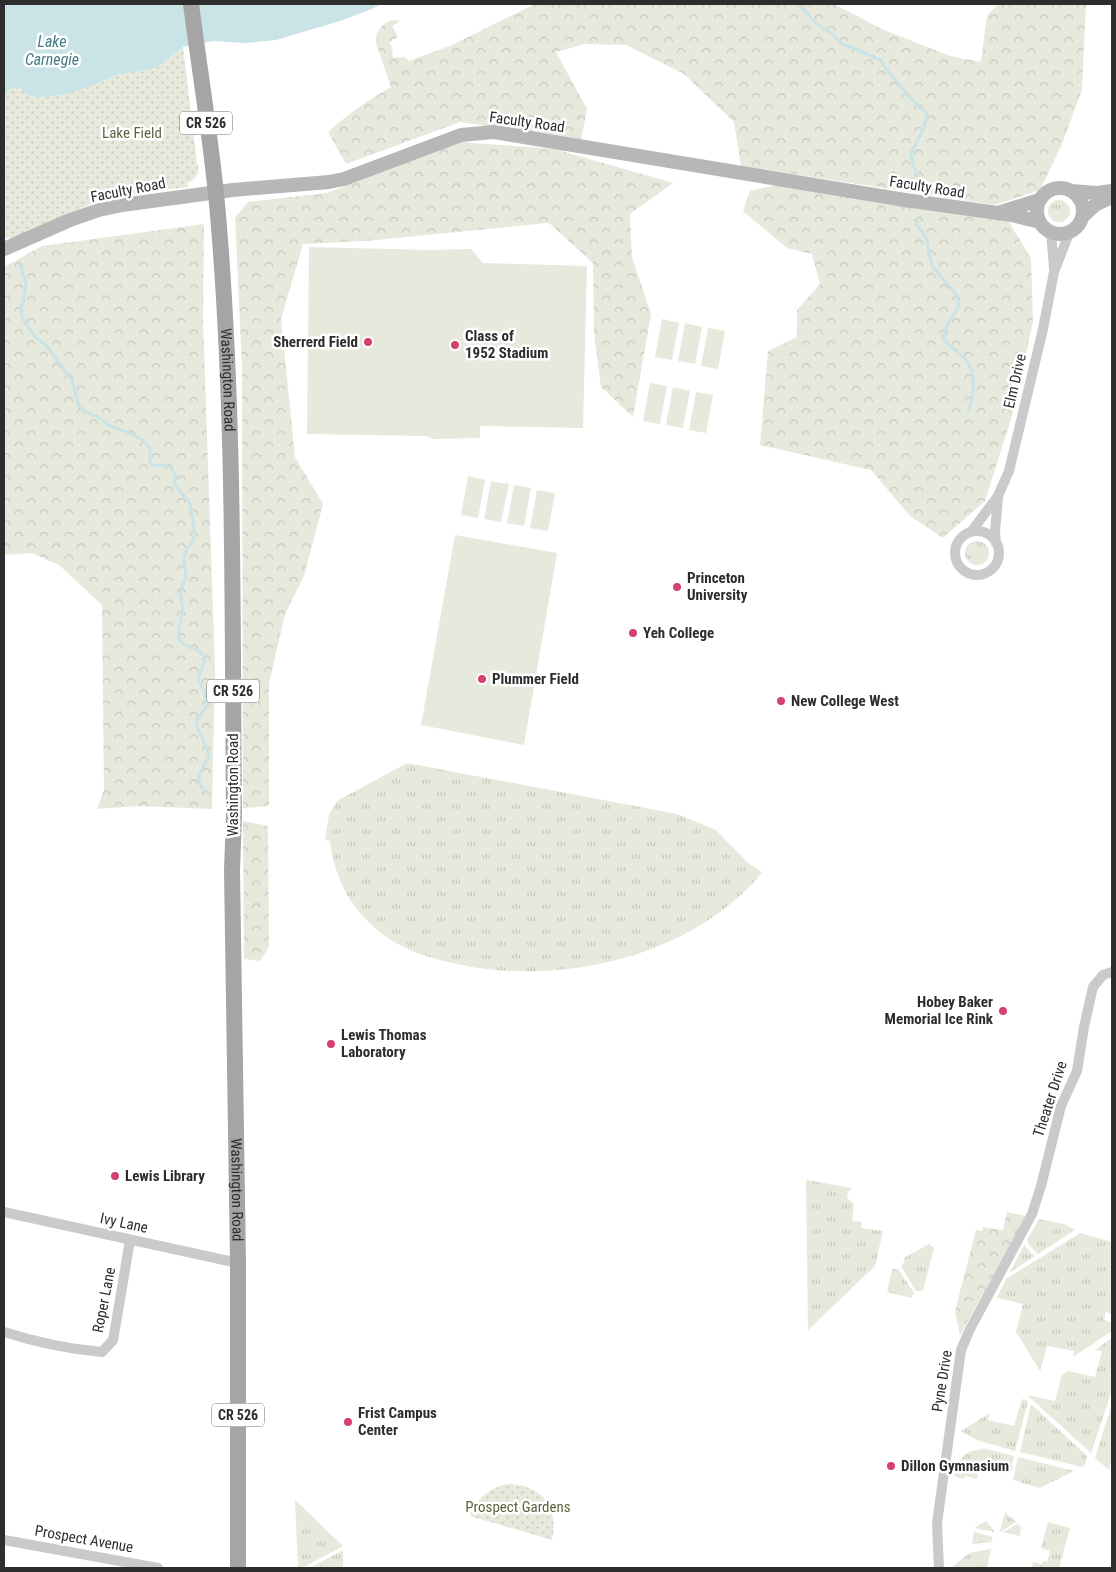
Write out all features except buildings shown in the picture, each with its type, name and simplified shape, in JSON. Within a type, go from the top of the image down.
[{"type":"main road","name":"Washington Road","points":[[190,4],[216,192],[224,301],[231,486],[234,816],[232,870],[238,1263],[238,1568]]},
{"type":"street","name":"Faculty Road","points":[[4,249],[40,232],[99,210],[216,192],[329,182],[352,176],[461,134],[494,132],[885,197],[998,213],[1040,222]]},
{"type":"street","points":[[1112,191],[1097,193],[1054,188],[1039,200],[1037,215],[1044,228],[1051,232],[1064,233],[1075,228],[1082,217],[1095,205],[1112,197]]},
{"type":"street","points":[[1072,191],[1081,203],[1082,217]]},
{"type":"street","name":"Faculty Road","points":[[998,213],[1039,200]]},
{"type":"street","name":"Elm Drive","points":[[971,532],[998,496],[1008,471],[1017,442],[1054,272],[1070,231]]},
{"type":"street","name":"Elm Drive","points":[[1051,232],[1054,272]]},
{"type":"street","name":"Elm Drive","points":[[996,543],[998,496]]},
{"type":"street","points":[[971,532],[984,533],[991,537],[996,543],[999,556],[993,569],[980,575],[967,573],[958,565],[955,554],[960,540],[971,532]]},
{"type":"street","name":"Theater Drive","points":[[1032,1214],[1061,1106],[1077,1071],[1093,987],[1103,975],[1112,972]]},
{"type":"street","name":"Ivy Lane","points":[[4,1212],[238,1263]]},
{"type":"street","name":"Pyne Drive","points":[[939,1568],[936,1523],[961,1350],[970,1329],[1032,1214]]},
{"type":"street","name":"Roper Lane","points":[[4,1332],[22,1338],[102,1352],[113,1340],[130,1240]]},
{"type":"street","name":"Prospect Avenue","points":[[4,1540],[158,1568]]},
{"type":"green space","points":[[535,4],[834,4],[884,30],[950,56],[981,62],[987,16],[998,4],[1086,4],[1082,90],[1062,144],[1040,190],[995,205],[741,166],[734,122],[684,74],[626,45],[585,44],[556,52],[587,109],[581,140],[460,122],[346,164],[328,132],[358,108],[391,87],[376,43],[377,34],[385,23],[398,20],[399,22],[392,26],[398,37],[389,42],[392,47],[393,58],[405,57],[409,61],[452,45]]},
{"type":"green space","name":"Lake Field","points":[[183,47],[198,170],[195,178],[187,183],[188,187],[118,196],[98,201],[13,238],[4,237],[4,100],[8,90],[16,87],[39,98],[67,94],[92,86],[116,75],[156,68]]},
{"type":"green space","points":[[460,142],[554,149],[673,183],[630,214],[632,257],[651,314],[633,417],[601,387],[594,334],[593,263],[549,223],[366,241],[303,244],[281,319],[295,457],[323,504],[304,576],[285,614],[269,684],[269,806],[243,808],[242,365],[235,218],[248,202],[327,193]]},
{"type":"green space","points":[[781,184],[996,217],[1009,222],[1031,258],[1033,322],[1012,416],[985,501],[943,538],[910,516],[871,470],[760,445],[768,351],[797,337],[797,310],[820,284],[812,254],[787,248],[743,211],[750,191]]},
{"type":"green space","points":[[1059,200],[1067,203],[1070,211],[1067,219],[1059,222],[1051,219],[1048,211],[1051,203]]},
{"type":"green space","points":[[204,224],[203,320],[215,668],[212,809],[137,806],[97,809],[104,790],[102,605],[59,565],[31,553],[4,555],[4,267],[42,246]]},
{"type":"green space","points":[[309,247],[430,250],[471,249],[483,263],[587,266],[583,428],[480,426],[480,438],[434,439],[426,436],[307,434]]},
{"type":"green space","points":[[662,319],[679,323],[672,360],[655,357]]},
{"type":"green space","points":[[685,323],[702,327],[695,364],[678,361]]},
{"type":"green space","points":[[708,328],[725,331],[718,369],[701,366]]},
{"type":"green space","points":[[650,383],[667,386],[660,424],[643,421]]},
{"type":"green space","points":[[673,387],[690,391],[683,428],[666,425]]},
{"type":"green space","points":[[696,392],[713,395],[706,433],[689,430]]},
{"type":"green space","points":[[468,476],[485,480],[478,518],[461,515]]},
{"type":"green space","points":[[491,481],[509,484],[501,522],[484,519]]},
{"type":"green space","points":[[514,485],[531,488],[524,526],[507,523]]},
{"type":"green space","points":[[537,490],[555,493],[548,531],[530,528]]},
{"type":"green space","name":"Plummer Field","points":[[455,535],[557,553],[524,745],[421,725]]},
{"type":"green space","points":[[977,541],[986,544],[989,553],[986,562],[977,565],[968,562],[965,553],[968,544]]},
{"type":"green space","points":[[407,763],[677,814],[716,830],[749,864],[762,872],[734,901],[694,929],[661,945],[626,957],[590,966],[516,971],[479,968],[428,957],[406,948],[385,936],[354,906],[336,869],[330,841],[325,840],[329,815],[337,801]]},
{"type":"green space","points":[[243,821],[268,826],[269,947],[260,961],[244,959]]},
{"type":"green space","points":[[806,1180],[853,1188],[848,1192],[847,1198],[854,1204],[852,1221],[862,1222],[861,1228],[883,1231],[875,1266],[808,1330]]},
{"type":"green space","points":[[1007,1212],[1026,1216],[960,1335],[955,1311],[976,1230],[982,1231],[983,1227],[1003,1230]]},
{"type":"green space","points":[[1039,1219],[1064,1224],[1075,1230],[1038,1254],[1027,1240]]},
{"type":"green space","points":[[1080,1233],[1112,1242],[1112,1311],[1111,1314],[1106,1311],[1104,1320],[1112,1323],[1112,1331],[1073,1357],[1074,1351],[1047,1346],[1040,1371],[1016,1332],[1023,1304],[997,1298],[1006,1279]]},
{"type":"green space","points":[[929,1244],[934,1248],[923,1291],[916,1291],[901,1266],[904,1258]]},
{"type":"green space","points":[[1024,1245],[1035,1256],[1010,1272]]},
{"type":"green space","points":[[892,1269],[898,1269],[914,1293],[911,1298],[887,1292]]},
{"type":"green space","points":[[1112,1338],[1112,1390],[1091,1453],[1027,1395],[1055,1401],[1062,1375],[1068,1371],[1095,1377],[1102,1351],[1095,1350]]},
{"type":"green space","points":[[1022,1399],[1028,1401],[1015,1451],[977,1440],[961,1431],[990,1413],[988,1420],[1014,1426]]},
{"type":"green space","points":[[1031,1404],[1087,1456],[1085,1465],[1082,1467],[1020,1452]]},
{"type":"green space","points":[[1112,1404],[1112,1457],[1109,1470],[1095,1458]]},
{"type":"green space","points":[[986,1449],[1014,1456],[1011,1471],[1007,1474],[979,1466],[977,1479],[965,1476],[964,1479],[954,1476],[958,1464],[964,1456],[973,1451]]},
{"type":"green space","points":[[1018,1457],[1074,1471],[1040,1488],[1013,1480]]},
{"type":"green space","name":"Prospect Gardens","points":[[509,1484],[531,1489],[546,1500],[553,1518],[552,1540],[470,1516],[485,1494]]},
{"type":"green space","points":[[295,1500],[343,1546],[302,1568],[298,1568]]},
{"type":"green space","points":[[1005,1512],[1016,1522],[1000,1532]]},
{"type":"green space","points":[[986,1521],[995,1532],[974,1528]]},
{"type":"green space","points":[[1048,1522],[1070,1528],[1059,1568],[1032,1568],[1033,1562],[1042,1564],[1043,1561],[1047,1562],[1050,1551],[1041,1548]]},
{"type":"green space","points":[[1018,1524],[1021,1527],[1020,1536],[1003,1532]]},
{"type":"green space","points":[[974,1532],[993,1537],[991,1542],[972,1544]]},
{"type":"green space","points":[[991,1549],[987,1568],[951,1568],[969,1553]]},
{"type":"green space","points":[[343,1550],[343,1568],[310,1568]]},
{"type":"water","name":"Lake Carnegie","points":[[4,4],[381,4],[340,21],[276,40],[245,43],[213,41],[183,47],[156,68],[116,75],[92,86],[67,94],[39,98],[26,94],[16,87],[8,90],[4,100]]},
{"type":"waterway","points":[[798,4],[817,24],[841,43],[881,60],[910,98],[928,115],[911,153],[913,165],[921,183],[920,189]]},
{"type":"waterway","points":[[917,219],[917,225],[926,237],[932,266],[956,294],[959,306],[947,325],[943,339],[970,365],[973,378],[973,392],[969,411]]},
{"type":"waterway","points":[[20,265],[26,282],[21,309],[22,318],[36,338],[46,345],[72,381],[79,406],[85,412],[98,417],[110,426],[143,440],[150,449],[152,465],[166,466],[171,469],[176,477],[174,483],[190,504],[195,534],[184,557],[186,576],[180,593],[183,609],[178,635],[182,643],[200,652],[205,660],[199,675],[199,682],[205,691],[207,706],[196,721],[209,754],[199,776],[200,785],[204,790]]},
{"type":"place","name":"Sherrerd Field","points":[[368,342]]},
{"type":"place","name":"Class of 1952 Stadium","points":[[455,345]]},
{"type":"place","name":"Princeton University","points":[[677,587]]},
{"type":"place","name":"Yeh College","points":[[633,633]]},
{"type":"place","name":"Plummer Field","points":[[482,679]]},
{"type":"place","name":"New College West","points":[[781,701]]},
{"type":"place","name":"Hobey Baker Memorial Ice Rink","points":[[1003,1011]]},
{"type":"place","name":"Lewis Thomas Laboratory","points":[[331,1044]]},
{"type":"place","name":"Lewis Library","points":[[115,1176]]},
{"type":"place","name":"Frist Campus Center","points":[[348,1422]]},
{"type":"place","name":"Dillon Gymnasium","points":[[891,1466]]}]
